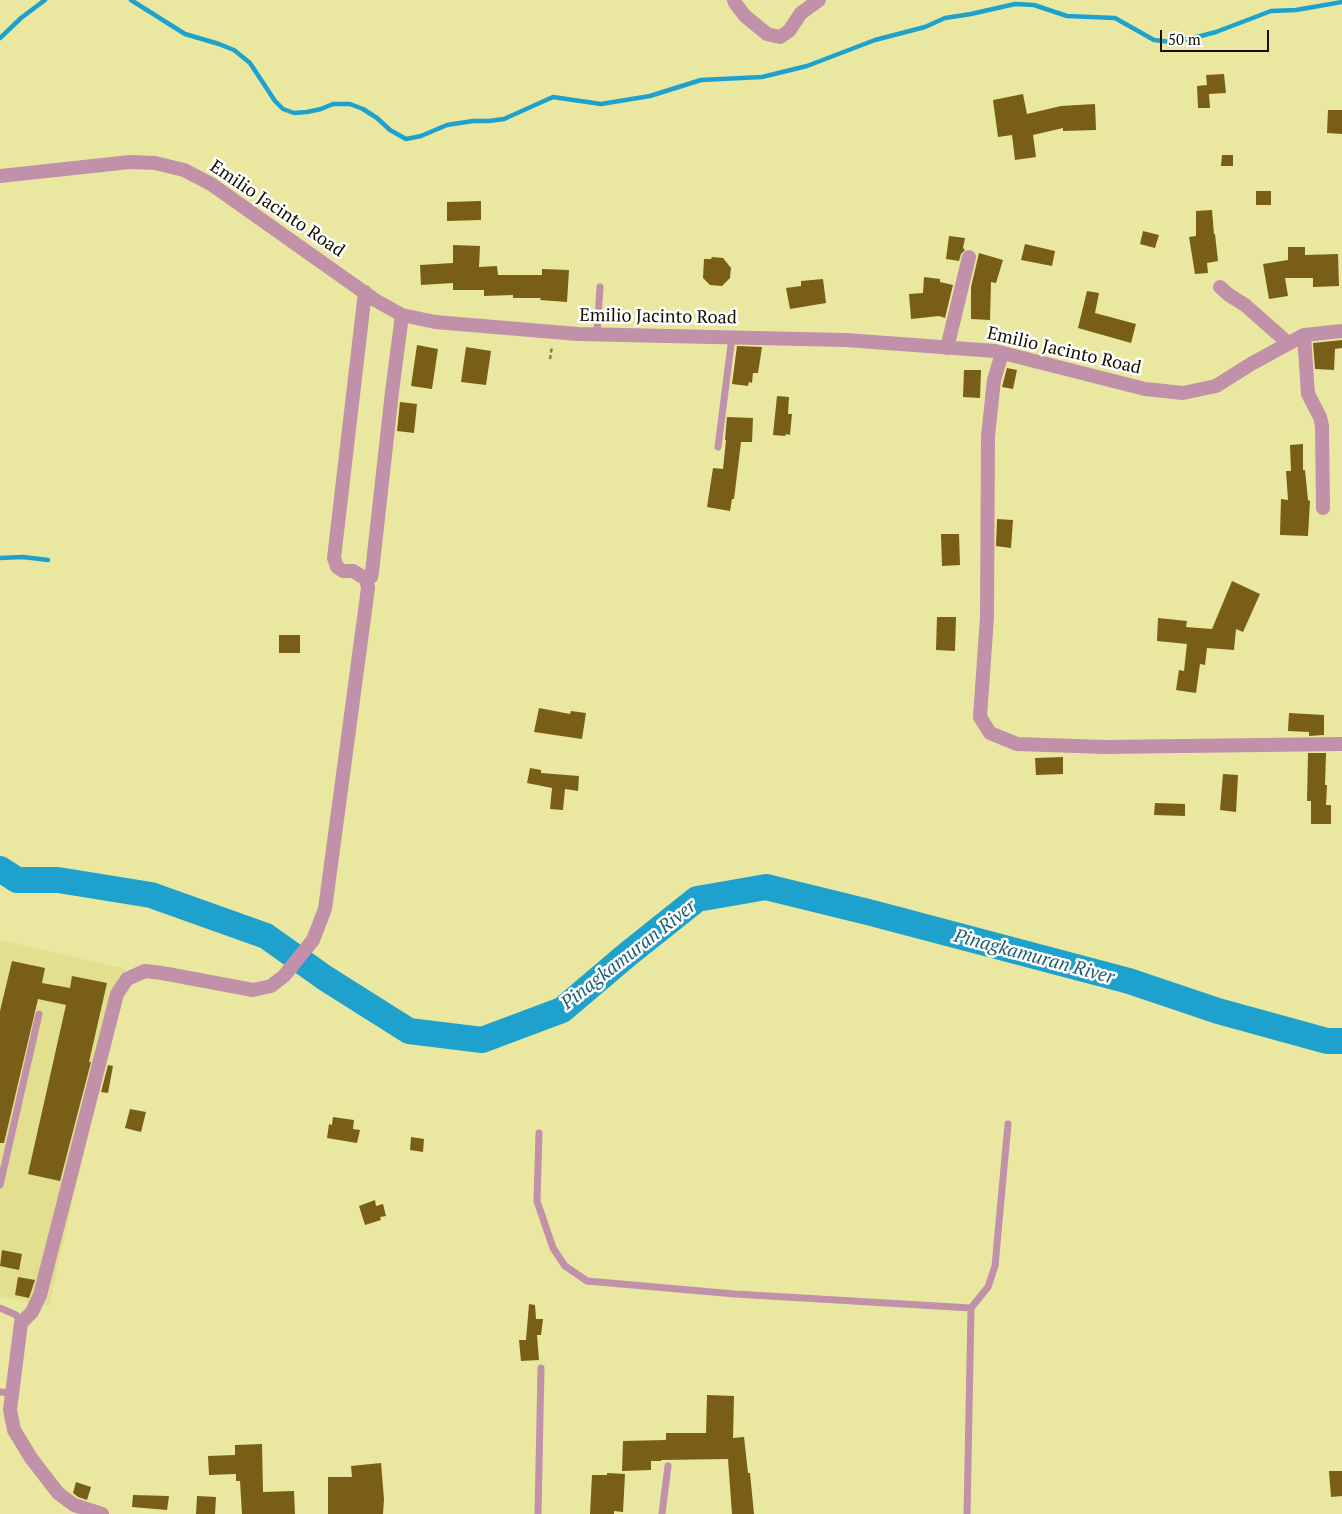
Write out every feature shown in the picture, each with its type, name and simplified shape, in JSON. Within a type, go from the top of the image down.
[{"type":"street","points":[[734,0],[746,16],[767,34],[780,38],[789,31],[801,13],[819,0]]},
{"type":"street","name":"Emilio Jacinto Road","points":[[0,176],[130,162],[155,163],[184,170],[211,184],[376,300],[402,315],[435,322],[578,334],[846,340],[1002,353],[1146,388],[1183,393],[1216,386],[1304,335],[1342,331]]},
{"type":"street","points":[[947,348],[969,257]]},
{"type":"street","points":[[1220,287],[1245,305],[1288,343]]},
{"type":"street","points":[[102,1514],[74,1505],[58,1493],[31,1458],[14,1430],[6,1392],[22,1323],[32,1312],[40,1295],[117,994],[127,979],[145,972],[162,973],[253,990],[270,986],[284,976],[313,940],[325,909],[368,588],[366,579],[354,571],[342,571],[336,567],[334,558],[365,292]]},
{"type":"street","points":[[366,579],[370,577],[372,572],[402,315]]},
{"type":"street","points":[[1304,335],[1308,394],[1320,417],[1322,426],[1323,508]]},
{"type":"street","points":[[1002,353],[994,380],[988,436],[987,617],[980,717],[990,733],[1017,744],[1105,747],[1342,744]]},
{"type":"lane","points":[[597,334],[600,287]]},
{"type":"lane","points":[[718,448],[732,337]]},
{"type":"lane","points":[[0,1185],[39,1014]]},
{"type":"lane","points":[[967,1514],[971,1308],[988,1287],[995,1266],[1008,1124]]},
{"type":"lane","points":[[539,1133],[537,1201],[553,1248],[565,1266],[587,1281],[736,1294],[971,1308]]},
{"type":"lane","points":[[0,1308],[16,1315],[22,1323]]},
{"type":"lane","points":[[538,1514],[540,1368]]},
{"type":"lane","points":[[662,1514],[668,1466]]},
{"type":"shaded area","points":[[0,940],[126,969],[49,1306],[0,1296]]},
{"type":"building","points":[[1224,74],[1226,93],[1209,94],[1210,108],[1198,108],[1197,86],[1207,85],[1206,75]]},
{"type":"building","points":[[1023,94],[1027,114],[1061,106],[1095,104],[1096,130],[1063,131],[1063,128],[1033,135],[1036,157],[1015,160],[1012,135],[998,137],[993,100]]},
{"type":"building","points":[[1328,110],[1342,110],[1342,134],[1327,133]]},
{"type":"building","points":[[1222,155],[1233,155],[1233,166],[1221,166]]},
{"type":"building","points":[[1256,191],[1271,191],[1271,205],[1256,205]]},
{"type":"building","points":[[481,201],[481,220],[447,221],[447,202]]},
{"type":"building","points":[[1212,210],[1218,261],[1207,263],[1208,273],[1195,274],[1189,237],[1196,236],[1196,211]]},
{"type":"building","points":[[1143,231],[1159,235],[1155,248],[1140,244]]},
{"type":"building","points":[[949,236],[965,238],[963,248],[965,250],[961,254],[959,261],[946,259]]},
{"type":"building","points":[[1025,244],[1055,251],[1052,266],[1021,260]]},
{"type":"building","points":[[453,245],[480,246],[479,267],[497,266],[498,275],[542,275],[542,269],[569,270],[567,302],[540,300],[541,298],[513,298],[513,295],[484,296],[484,290],[453,290],[453,283],[421,285],[420,265],[453,263]]},
{"type":"building","points":[[1288,247],[1305,247],[1305,255],[1338,254],[1339,286],[1313,287],[1313,278],[1285,278],[1288,296],[1269,299],[1263,264],[1288,260]]},
{"type":"building","points":[[979,253],[1003,260],[996,283],[991,282],[990,320],[971,319],[971,287]]},
{"type":"building","points":[[712,257],[723,258],[731,268],[730,278],[722,286],[710,285],[703,278],[704,259],[711,259]]},
{"type":"building","points":[[924,277],[940,279],[940,282],[953,285],[945,318],[939,316],[911,319],[909,294],[923,293]]},
{"type":"building","points":[[823,279],[826,303],[790,309],[786,288],[801,286],[801,281]]},
{"type":"building","points":[[1087,291],[1099,293],[1095,313],[1136,324],[1131,343],[1078,328]]},
{"type":"building","points":[[1342,340],[1342,348],[1335,349],[1334,370],[1315,369],[1313,343]]},
{"type":"building","points":[[417,345],[438,349],[432,389],[411,386]]},
{"type":"building","points":[[737,346],[762,347],[758,373],[753,373],[752,383],[749,382],[748,386],[732,384]]},
{"type":"building","points":[[466,347],[491,351],[486,385],[461,382]]},
{"type":"building","points":[[1007,368],[1017,370],[1013,389],[1002,387]]},
{"type":"building","points":[[964,370],[981,370],[980,398],[963,397]]},
{"type":"building","points":[[777,396],[789,397],[788,414],[792,414],[790,435],[773,435]]},
{"type":"building","points":[[400,402],[417,404],[414,433],[397,431]]},
{"type":"building","points":[[727,417],[753,418],[752,442],[741,442],[734,499],[732,499],[730,511],[707,507],[713,468],[723,469]]},
{"type":"building","points":[[1303,444],[1303,470],[1305,470],[1308,500],[1310,501],[1308,536],[1280,535],[1281,499],[1288,500],[1286,471],[1291,471],[1290,445]]},
{"type":"building","points":[[997,519],[1013,520],[1011,548],[996,546]]},
{"type":"building","points":[[941,534],[959,534],[960,565],[942,566]]},
{"type":"building","points":[[1232,581],[1260,594],[1243,632],[1236,629],[1234,650],[1207,648],[1205,665],[1200,664],[1196,693],[1176,690],[1179,670],[1184,671],[1187,644],[1157,641],[1158,618],[1187,621],[1186,627],[1212,629]]},
{"type":"building","points":[[937,617],[956,617],[955,651],[936,650]]},
{"type":"building","points":[[279,635],[300,635],[300,653],[279,653]]},
{"type":"building","points":[[539,708],[570,714],[571,711],[586,713],[582,739],[534,732]]},
{"type":"building","points":[[1289,713],[1324,715],[1324,735],[1309,736],[1309,732],[1288,731]]},
{"type":"building","points":[[1308,753],[1326,753],[1326,805],[1331,805],[1331,824],[1311,824],[1311,801],[1307,801]]},
{"type":"building","points":[[1063,757],[1063,774],[1036,775],[1035,758]]},
{"type":"building","points":[[530,768],[541,770],[541,773],[579,776],[578,791],[565,789],[563,810],[550,809],[552,788],[527,783]]},
{"type":"building","points":[[1223,774],[1238,775],[1236,812],[1220,810]]},
{"type":"building","points":[[1155,803],[1185,804],[1185,816],[1154,815]]},
{"type":"building","points":[[12,961],[45,968],[42,983],[70,988],[72,976],[107,983],[89,1062],[91,1062],[60,1181],[28,1174],[66,1005],[38,999],[4,1143],[0,1143],[0,1011]]},
{"type":"building","points":[[108,1065],[113,1066],[108,1093],[101,1092]]},
{"type":"building","points":[[130,1109],[146,1112],[141,1132],[125,1128]]},
{"type":"building","points":[[333,1117],[354,1120],[353,1129],[360,1130],[357,1143],[327,1138],[329,1124],[332,1125]]},
{"type":"building","points":[[411,1137],[424,1139],[423,1152],[410,1150]]},
{"type":"building","points":[[375,1200],[376,1206],[383,1204],[386,1216],[380,1217],[381,1220],[365,1225],[359,1206]]},
{"type":"building","points":[[2,1250],[22,1254],[19,1270],[0,1266]]},
{"type":"building","points":[[18,1277],[35,1280],[29,1298],[15,1295]]},
{"type":"building","points":[[529,1304],[535,1305],[536,1319],[543,1319],[541,1335],[537,1335],[539,1360],[521,1361],[519,1340],[526,1340]]},
{"type":"building","points":[[707,1395],[734,1396],[733,1438],[744,1437],[754,1514],[732,1514],[728,1459],[651,1461],[651,1470],[622,1471],[623,1441],[666,1440],[666,1433],[706,1433]]},
{"type":"building","points":[[262,1444],[263,1492],[294,1491],[295,1514],[242,1514],[240,1481],[236,1481],[236,1474],[209,1475],[208,1456],[235,1455],[235,1445]]},
{"type":"building","points":[[381,1463],[384,1499],[383,1514],[328,1514],[328,1477],[352,1477],[351,1466]]},
{"type":"building","points":[[1329,1471],[1342,1471],[1342,1496],[1331,1497]]},
{"type":"building","points":[[607,1473],[625,1474],[623,1512],[614,1511],[614,1514],[590,1514],[592,1475],[607,1475]]},
{"type":"building","points":[[76,1482],[91,1487],[87,1500],[73,1493]]},
{"type":"building","points":[[133,1495],[169,1496],[167,1510],[132,1507]]},
{"type":"building","points":[[197,1496],[216,1497],[215,1514],[196,1514]]},
{"type":"waterway","points":[[0,38],[21,18],[45,0]]},
{"type":"waterway","points":[[131,0],[185,34],[234,50],[250,63],[275,101],[283,109],[294,113],[321,109],[333,104],[350,104],[363,109],[390,130],[406,139],[421,136],[447,125],[504,119],[553,97],[601,104],[650,96],[701,80],[762,77],[807,66],[875,40],[925,27],[945,18],[1015,4],[1034,5],[1067,16],[1115,18],[1154,40],[1171,42],[1216,32],[1271,11],[1296,10],[1342,2]]},
{"type":"waterway","points":[[0,558],[23,557],[48,560]]},
{"type":"waterway","name":"Pinagkamuran River","points":[[0,869],[17,880],[58,880],[151,895],[266,936],[325,978],[409,1031],[482,1040],[562,1010],[697,899],[766,887],[1129,981],[1218,1011],[1327,1041],[1342,1041]]}]
